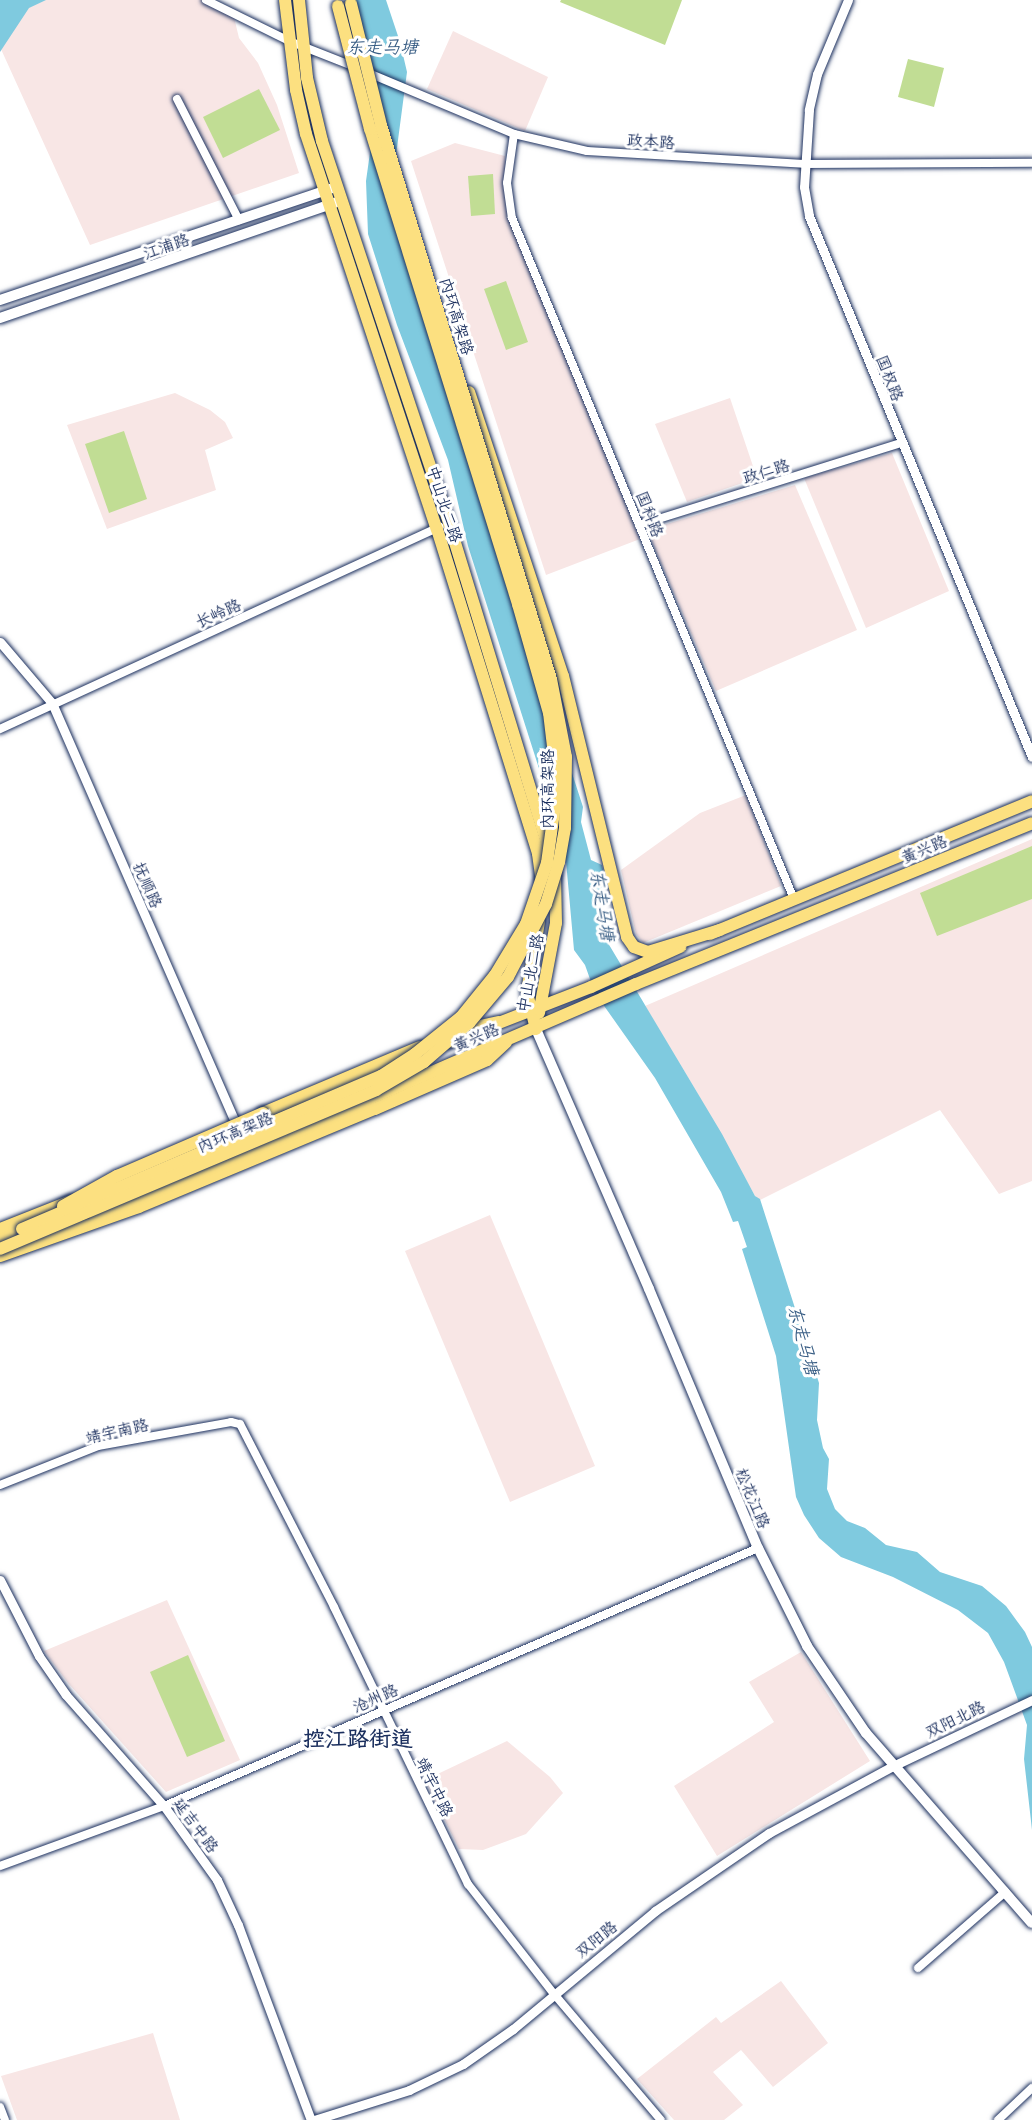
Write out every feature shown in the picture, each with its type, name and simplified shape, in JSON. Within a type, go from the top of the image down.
[{"type":"main road","name":"中山北二路","points":[[285,0],[296,90],[328,205],[437,529],[541,867],[540,913],[527,992],[535,1009]]},
{"type":"main road","name":"中山北二路","points":[[299,0],[312,100],[337,186],[449,524],[555,868],[556,923],[535,1009],[536,1029]]},
{"type":"main road","name":"内环高架路","points":[[0,1238],[381,1076],[415,1054],[461,1017],[500,969],[526,924],[547,862],[556,797],[549,713],[518,604],[370,129],[342,30],[338,0]]},
{"type":"main road","name":"内环高架路","points":[[0,1249],[376,1090],[424,1062],[448,1042],[491,999],[521,956],[546,904],[559,862],[565,828],[566,757],[559,712],[528,602],[378,114],[354,28],[350,0]]},
{"type":"main road","name":"江浦路","points":[[0,300],[337,186]]},
{"type":"main road","name":"江浦路","points":[[0,318],[342,200]]},
{"type":"main road","points":[[433,293],[447,325],[548,628],[627,938],[634,947],[643,952],[658,950],[720,930]]},
{"type":"main road","name":"黄兴路","points":[[0,1229],[498,1022],[591,987],[720,930],[1032,801]]},
{"type":"main road","name":"黄兴路","points":[[0,1256],[249,1153],[636,984],[1032,823]]},
{"type":"main road","points":[[22,1229],[117,1176],[447,1035],[498,1022]]},
{"type":"main road","name":"松花江路","points":[[536,1029],[650,1289],[758,1548],[807,1646],[866,1733],[1032,1923]]},
{"type":"main road","points":[[0,1256],[101,1222],[198,1182],[483,1061],[506,1042]]},
{"type":"street","name":"政本路","points":[[206,0],[304,48],[514,134],[587,151],[804,164],[1032,163]]},
{"type":"street","name":"国权路","points":[[848,0],[817,74],[809,110],[804,187],[812,225],[1032,757]]},
{"type":"street","points":[[177,99],[239,220]]},
{"type":"street","name":"国科路","points":[[514,134],[507,183],[512,218],[794,899]]},
{"type":"street","name":"政仁路","points":[[639,525],[901,443]]},
{"type":"street","name":"长岭路","points":[[0,729],[52,703],[449,524]]},
{"type":"street","name":"抚顺路","points":[[0,642],[52,703],[249,1153]]},
{"type":"street","name":"靖宇南路","points":[[0,1485],[98,1446],[231,1422],[243,1428]]},
{"type":"street","name":"靖宇中路","points":[[243,1428],[468,1884],[554,1994],[662,2120]]},
{"type":"street","name":"沧州路","points":[[0,1866],[164,1806],[382,1709],[758,1548]]},
{"type":"street","name":"延吉中路","points":[[0,1580],[39,1656],[66,1695],[164,1806],[197,1850],[226,1898],[312,2120]]},
{"type":"street","name":"双阳北路","points":[[893,1766],[1032,1700]]},
{"type":"street","name":"双阳路","points":[[312,2120],[409,2090],[480,2053],[647,1917],[720,1865],[811,1808],[893,1766]]},
{"type":"street","points":[[918,1968],[1005,1892]]},
{"type":"street","points":[[998,2120],[1032,2088]]},
{"type":"street","points":[[0,2107],[5,2120]]},
{"type":"shaded area","points":[[0,0],[206,0],[233,13],[239,38],[258,63],[277,105],[299,173],[90,245],[0,47]]},
{"type":"shaded area","points":[[453,31],[548,77],[525,131],[427,89]]},
{"type":"shaded area","points":[[455,143],[505,156],[507,215],[640,539],[546,575],[411,161]]},
{"type":"shaded area","points":[[175,393],[210,410],[225,422],[233,438],[205,450],[216,490],[107,529],[67,425]]},
{"type":"shaded area","points":[[730,398],[757,478],[687,502],[655,424]]},
{"type":"shaded area","points":[[892,453],[949,591],[866,628],[804,478]]},
{"type":"shaded area","points":[[795,485],[857,630],[716,691],[647,530]]},
{"type":"shaded area","points":[[746,795],[781,886],[643,943],[636,934],[621,870],[700,813]]},
{"type":"shaded area","points":[[1032,839],[1032,1181],[999,1194],[940,1110],[760,1200],[755,1196],[645,1006]]},
{"type":"shaded area","points":[[490,1215],[595,1466],[510,1502],[405,1251]]},
{"type":"shaded area","points":[[167,1600],[240,1760],[166,1792],[68,1683],[44,1651]]},
{"type":"shaded area","points":[[801,1652],[870,1761],[717,1856],[674,1786],[774,1722],[749,1682]]},
{"type":"shaded area","points":[[507,1741],[550,1777],[563,1793],[526,1834],[483,1850],[459,1849],[425,1780]]},
{"type":"shaded area","points":[[781,1981],[828,2043],[773,2087],[741,2050],[713,2072],[743,2105],[724,2120],[674,2120],[637,2079],[716,2017],[721,2023]]},
{"type":"shaded area","points":[[153,2033],[180,2120],[17,2120],[1,2076]]},
{"type":"green space","points":[[561,0],[682,0],[665,45],[560,2]]},
{"type":"green space","points":[[908,59],[944,68],[934,107],[898,97]]},
{"type":"green space","points":[[259,89],[280,130],[223,158],[203,117]]},
{"type":"green space","points":[[493,174],[495,214],[471,216],[468,176]]},
{"type":"green space","points":[[506,281],[528,342],[506,350],[484,289]]},
{"type":"green space","points":[[124,431],[147,499],[109,513],[85,444]]},
{"type":"green space","points":[[1032,846],[1032,899],[937,936],[920,893]]},
{"type":"green space","points":[[188,1655],[225,1741],[187,1757],[150,1672]]},
{"type":"water","points":[[0,0],[46,0],[29,8],[0,52]]},
{"type":"water","name":"东走马塘","points":[[354,0],[386,0],[400,42],[407,72],[389,208],[583,807],[581,822],[591,860],[602,865],[607,886],[597,892],[597,912],[605,938],[722,1134],[755,1196],[760,1199],[819,1383],[817,1420],[823,1448],[829,1459],[827,1489],[835,1509],[847,1521],[865,1528],[886,1545],[917,1552],[940,1572],[982,1586],[1006,1606],[1025,1632],[1032,1647],[1032,1830],[1024,1759],[1027,1725],[1004,1662],[988,1633],[958,1610],[893,1577],[841,1557],[819,1538],[804,1515],[796,1497],[776,1356],[742,1249],[747,1247],[738,1221],[733,1222],[721,1192],[655,1078],[595,993],[585,965],[574,950],[565,850],[468,546],[448,460],[397,325],[368,234],[366,181],[374,124]]},
{"type":"district","name":"控江路街道","points":[[358,1738]]}]
